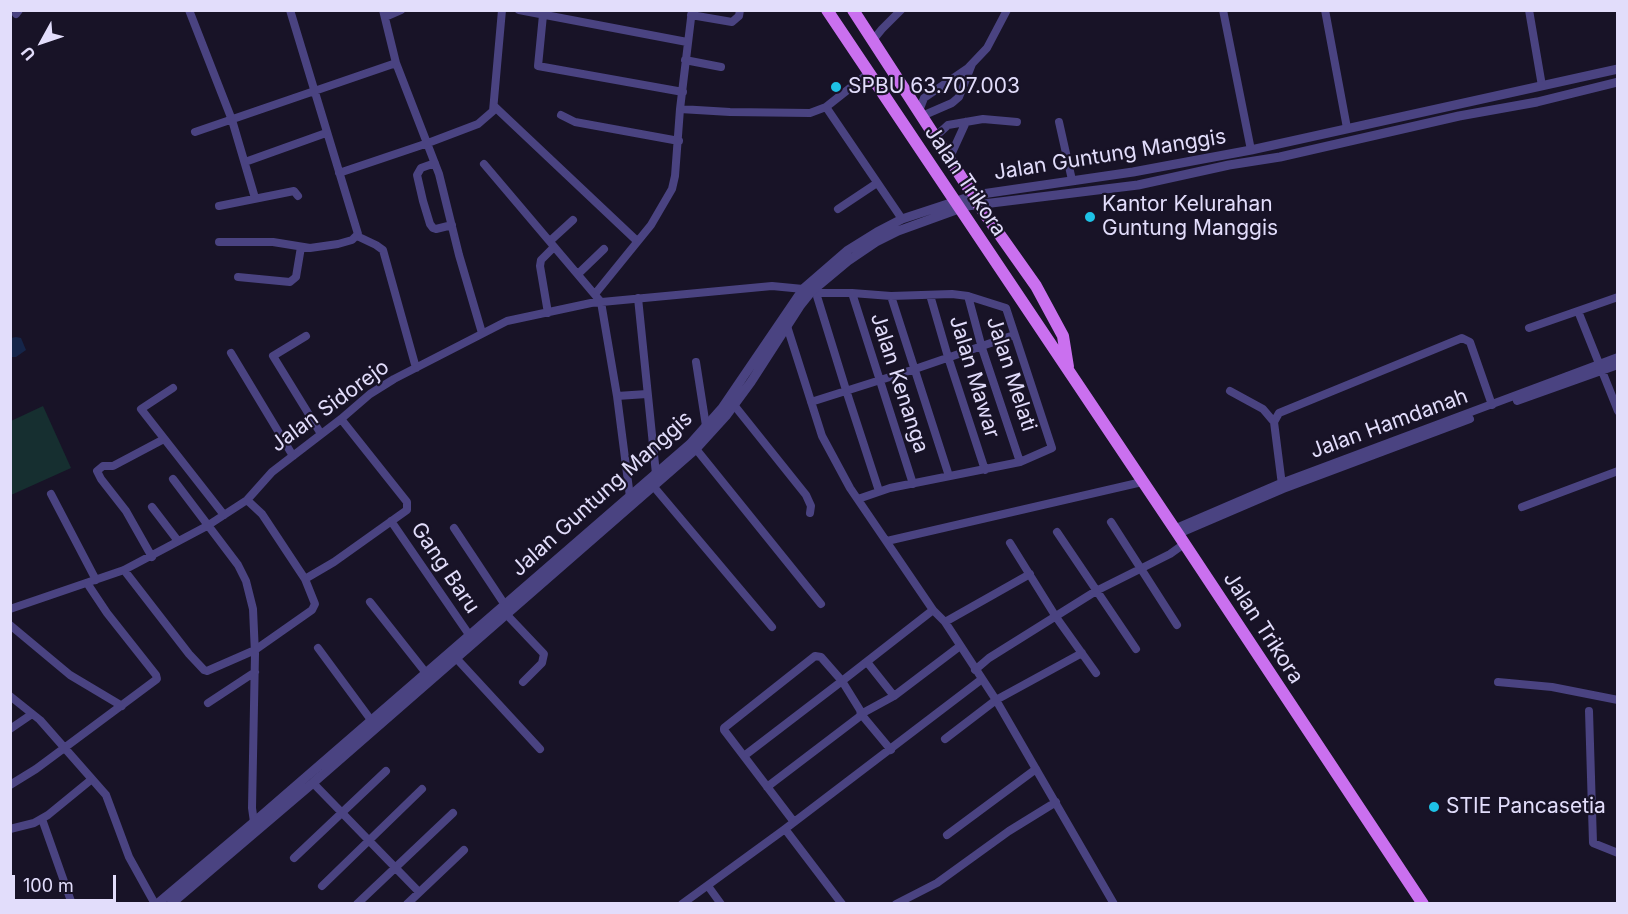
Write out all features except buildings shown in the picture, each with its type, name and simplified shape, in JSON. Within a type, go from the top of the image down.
[{"type":"main road","name":"Jalan Trikora","points":[[827,10],[1423,903]]},
{"type":"main road","name":"Jalan Trikora","points":[[853,10],[967,186],[1036,286],[1063,336],[1070,374]]},
{"type":"main road","points":[[1050,343],[1056,343],[1063,336]]},
{"type":"street","points":[[189,10],[232,120],[255,198]]},
{"type":"street","points":[[290,10],[316,91],[326,134],[358,231],[357,236]]},
{"type":"street","points":[[401,10],[384,14],[396,63],[435,163],[482,333]]},
{"type":"street","points":[[339,173],[478,124],[493,111],[502,10]]},
{"type":"street","points":[[519,10],[687,42]]},
{"type":"street","points":[[595,294],[651,225],[672,189],[679,141],[680,109],[691,13],[732,22],[739,16],[740,10]]},
{"type":"street","points":[[873,40],[901,10]]},
{"type":"street","points":[[920,113],[924,98],[973,63],[987,48],[1006,10]]},
{"type":"street","points":[[1223,10],[1251,150]]},
{"type":"street","points":[[1325,10],[1347,128]]},
{"type":"street","points":[[1529,10],[1542,86]]},
{"type":"street","points":[[543,15],[538,66],[683,92]]},
{"type":"street","points":[[685,60],[721,67]]},
{"type":"street","points":[[195,132],[396,63]]},
{"type":"street","points":[[920,113],[952,103],[959,97],[973,63]]},
{"type":"street","name":"Jalan Guntung Manggis","points":[[566,558],[690,444],[810,291],[848,250],[902,219],[1072,180],[1133,172],[1251,150],[1617,69]]},
{"type":"street","points":[[680,109],[810,113],[826,107],[869,73]]},
{"type":"street","name":"Jalan Guntung Manggis","points":[[977,200],[1046,198],[1147,184],[1229,165],[1280,157],[1459,116],[1537,102],[1617,82]]},
{"type":"street","points":[[1456,104],[1459,116]]},
{"type":"street","points":[[495,107],[637,241]]},
{"type":"street","points":[[826,107],[902,219]]},
{"type":"street","points":[[561,115],[575,122],[679,141]]},
{"type":"street","points":[[936,136],[948,125],[983,119],[1017,122]]},
{"type":"street","points":[[950,157],[966,122]]},
{"type":"street","points":[[1059,122],[1072,180]]},
{"type":"street","points":[[245,162],[326,134]]},
{"type":"street","points":[[435,163],[421,168],[417,176],[423,201],[433,228],[452,225]]},
{"type":"street","points":[[484,164],[601,302],[617,396],[630,497]]},
{"type":"street","points":[[838,209],[877,183]]},
{"type":"street","points":[[219,206],[294,191],[298,196]]},
{"type":"street","name":"Jalan Guntung Manggis","points":[[810,291],[876,242],[957,205]]},
{"type":"street","points":[[548,313],[540,267],[541,260],[573,220]]},
{"type":"street","points":[[219,242],[273,243],[310,248],[338,244],[357,236],[380,246],[385,254],[416,368]]},
{"type":"street","points":[[238,277],[290,282],[296,277],[301,247]]},
{"type":"street","points":[[578,274],[604,249]]},
{"type":"street","name":"Jalan Sidorejo","points":[[10,609],[124,570],[207,526],[247,501],[272,472],[370,394],[394,379],[507,321],[601,302],[772,286],[810,291],[891,296],[952,294],[968,297],[1007,309],[1014,335]]},
{"type":"street","points":[[810,291],[879,491]]},
{"type":"street","name":"Jalan Kenanga","points":[[852,293],[913,484]]},
{"type":"street","name":"Jalan Mawar","points":[[930,295],[985,470]]},
{"type":"street","points":[[891,296],[949,476]]},
{"type":"street","name":"Jalan Melati","points":[[968,297],[982,348],[1020,462]]},
{"type":"street","points":[[1529,328],[1617,297]]},
{"type":"street","points":[[638,298],[656,474]]},
{"type":"street","points":[[1578,311],[1617,411]]},
{"type":"street","points":[[785,322],[822,436],[833,459],[850,488],[933,610],[945,622],[996,700],[1114,903]]},
{"type":"street","name":"Jalan Guntung Manggis","points":[[171,903],[254,822],[456,658],[506,610],[654,487],[696,449],[734,405],[785,322]]},
{"type":"street","points":[[811,402],[982,348],[1014,335],[1052,448],[1020,462],[879,491],[858,499]]},
{"type":"street","points":[[306,336],[273,356],[321,435]]},
{"type":"street","points":[[1282,486],[1274,422],[1278,413],[1462,338],[1470,342],[1492,405]]},
{"type":"street","points":[[231,353],[292,456]]},
{"type":"street","name":"Jalan Hamdanah","points":[[1282,486],[1601,368],[1617,357]]},
{"type":"street","points":[[696,362],[706,426]]},
{"type":"street","name":"Jalan Hamdanah","points":[[975,670],[989,658],[1096,591],[1170,554],[1179,536],[1282,486],[1492,405],[1601,368],[1617,365]]},
{"type":"street","points":[[172,388],[141,409],[224,515]]},
{"type":"street","points":[[1230,391],[1263,409],[1274,422]]},
{"type":"street","points":[[617,396],[647,394]]},
{"type":"street","points":[[734,405],[806,495],[811,506],[810,513]]},
{"type":"street","points":[[305,579],[334,562],[407,510],[407,502],[341,419]]},
{"type":"street","points":[[152,557],[126,512],[97,471],[103,466],[113,466],[164,439]]},
{"type":"street","points":[[696,449],[821,604]]},
{"type":"street","points":[[1522,507],[1617,471]]},
{"type":"street","points":[[172,479],[242,572],[253,609],[255,672],[252,808],[254,822]]},
{"type":"street","points":[[887,542],[1142,482]]},
{"type":"street","points":[[654,487],[772,627]]},
{"type":"street","points":[[51,494],[96,580]]},
{"type":"street","points":[[124,570],[204,670],[207,671],[255,650],[314,607],[305,579],[261,514],[247,501]]},
{"type":"street","points":[[152,507],[178,541]]},
{"type":"street","name":"Gang Baru","points":[[392,521],[470,636]]},
{"type":"street","points":[[1111,522],[1177,626]]},
{"type":"street","points":[[454,528],[506,610],[544,654],[542,663],[523,682]]},
{"type":"street","points":[[1057,532],[1137,649]]},
{"type":"street","points":[[1010,543],[1056,617],[1096,673]]},
{"type":"street","points":[[945,622],[1030,574]]},
{"type":"street","points":[[10,785],[155,682],[156,675],[107,613],[87,583]]},
{"type":"street","points":[[370,602],[426,673]]},
{"type":"street","name":"Jalan Guntung Manggis","points":[[156,903],[214,863],[313,783],[364,732],[371,720],[470,636],[506,610]]},
{"type":"street","points":[[744,756],[933,610]]},
{"type":"street","points":[[10,625],[70,675],[122,706]]},
{"type":"street","points":[[767,787],[861,714],[894,696],[960,646]]},
{"type":"street","points":[[318,648],[371,720]]},
{"type":"street","points":[[945,739],[996,700],[1082,653]]},
{"type":"street","points":[[794,822],[724,730],[725,726],[815,656],[821,657],[842,681],[861,714],[891,750]]},
{"type":"street","points":[[456,658],[540,749]]},
{"type":"street","points":[[867,662],[894,696]]},
{"type":"street","points":[[208,703],[255,672]]},
{"type":"street","points":[[682,903],[891,750],[982,679]]},
{"type":"street","points":[[1498,682],[1552,687],[1617,700]]},
{"type":"street","points":[[10,696],[32,714],[106,795],[129,857],[156,903]]},
{"type":"street","points":[[1589,711],[1593,843],[1617,853]]},
{"type":"street","points":[[10,729],[32,714]]},
{"type":"street","points":[[947,835],[1036,769]]},
{"type":"street","points":[[294,858],[386,771]]},
{"type":"street","points":[[10,829],[42,819],[92,779]]},
{"type":"street","points":[[313,783],[419,892]]},
{"type":"street","points":[[322,886],[422,789]]},
{"type":"street","points":[[896,903],[937,883],[1009,831],[1056,802]]},
{"type":"street","points":[[357,903],[453,813]]},
{"type":"street","points":[[42,819],[72,903]]},
{"type":"street","points":[[785,829],[842,903]]},
{"type":"street","points":[[406,903],[464,850]]},
{"type":"street","points":[[708,886],[722,903]]},
{"type":"green space","points":[[43,406],[71,468],[11,495],[11,421]]},
{"type":"water","points":[[11,338],[21,338],[26,350],[16,357],[11,357]]},
{"type":"place","name":"SPBU 63.707.003","points":[[836,87]]},
{"type":"place","name":"Kantor Kelurahan Guntung Manggis","points":[[1090,217]]},
{"type":"place","name":"STIE Pancasetia","points":[[1434,807]]}]
